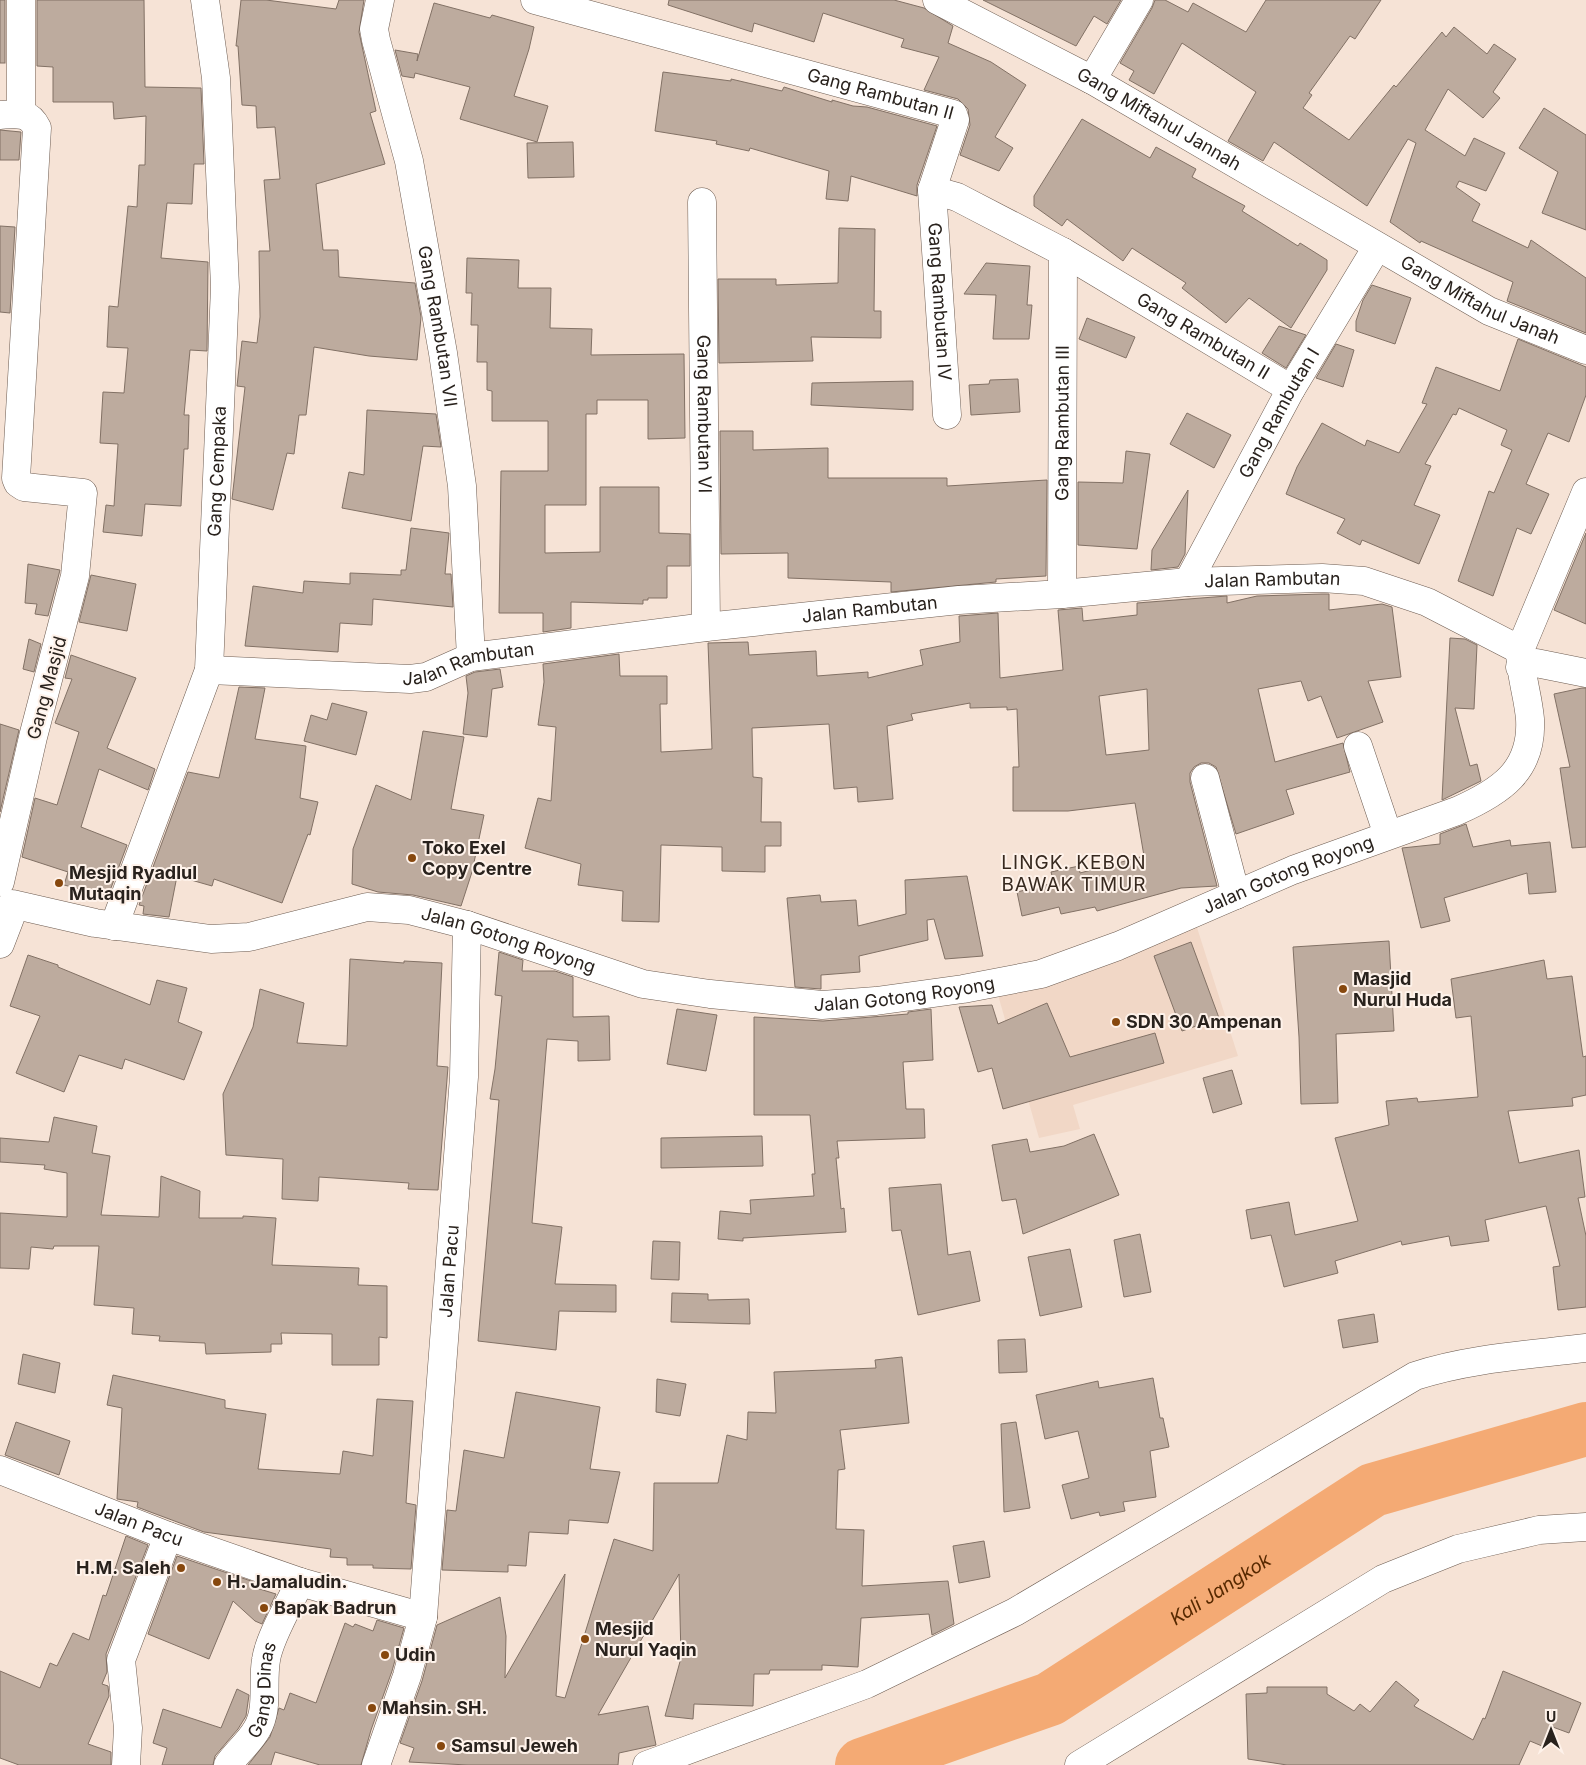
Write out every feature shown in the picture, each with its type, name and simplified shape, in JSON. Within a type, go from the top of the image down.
[{"type":"street","points":[[10,114],[21,0]]},
{"type":"street","name":"Gang Cempaka","points":[[114,926],[209,670],[225,287],[216,78],[205,0]]},
{"type":"street","name":"Gang Rambutan VII","points":[[380,0],[374,29],[410,161],[443,353],[462,486],[471,657]]},
{"type":"street","name":"Gang Rambutan II","points":[[535,0],[948,111],[953,114],[955,120],[932,190],[958,197],[1064,252],[1291,389]]},
{"type":"street","name":"Gang Miftahul Jannah","points":[[937,0],[1092,80],[1284,190],[1376,247]]},
{"type":"street","points":[[1092,80],[1139,0]]},
{"type":"street","name":"Gang Masjid","points":[[4,889],[33,737],[75,576],[83,493],[24,487],[18,483],[16,478],[37,128],[29,117],[10,114]]},
{"type":"street","name":"Gang Rambutan IV","points":[[932,190],[947,416]]},
{"type":"street","name":"Gang Rambutan VI","points":[[702,202],[706,627]]},
{"type":"street","name":"Gang Miftahul Janah","points":[[1376,247],[1489,311],[1586,350]]},
{"type":"street","name":"Gang Rambutan I","points":[[1188,582],[1291,389],[1376,247]]},
{"type":"street","name":"Gang Rambutan III","points":[[1062,594],[1064,252]]},
{"type":"street","points":[[1586,492],[1520,659],[1586,673]]},
{"type":"street","name":"Jalan Rambutan","points":[[209,670],[410,680],[426,677],[471,657],[706,627],[959,600],[1062,594],[1188,582],[1322,578],[1364,581],[1427,602],[1520,659]]},
{"type":"street","name":"Jalan Gotong Royong","points":[[4,889],[114,926],[186,937],[230,939],[249,937],[368,907],[409,910],[467,925],[643,984],[710,994],[822,1005],[876,1001],[963,989],[1041,974],[1118,946],[1294,870],[1480,801],[1497,790],[1516,773],[1524,760],[1529,736],[1530,718],[1520,659]]},
{"type":"street","points":[[1358,746],[1388,834]]},
{"type":"street","points":[[1205,778],[1236,895]]},
{"type":"street","points":[[0,944],[10,918],[4,889]]},
{"type":"street","name":"Jalan Pacu","points":[[376,1765],[406,1676],[423,1617],[462,1096],[467,925]]},
{"type":"street","points":[[647,1765],[867,1684],[1015,1612],[1415,1376],[1442,1367],[1586,1348]]},
{"type":"street","name":"Jalan Pacu","points":[[0,1470],[168,1536],[300,1582],[423,1617]]},
{"type":"street","points":[[1079,1765],[1383,1579],[1458,1549],[1539,1530],[1586,1527]]},
{"type":"street","points":[[126,1765],[128,1728],[121,1660],[168,1536]]},
{"type":"street","name":"Gang Dinas","points":[[228,1765],[241,1752],[258,1728],[264,1702],[266,1659],[281,1621],[300,1582]]},
{"type":"shaded area","name":"SDN 30 Ampenan","points":[[1193,915],[1238,1056],[1073,1105],[1080,1129],[1039,1138],[996,988]]},
{"type":"building","points":[[0,0],[5,0],[5,63],[0,63]]},
{"type":"building","points":[[37,0],[144,0],[145,87],[201,88],[204,164],[194,164],[192,204],[167,203],[161,258],[208,262],[207,351],[190,350],[184,415],[189,415],[188,449],[184,449],[181,506],[145,504],[142,536],[103,532],[106,505],[114,506],[118,444],[100,443],[103,392],[124,393],[128,348],[107,347],[109,306],[118,307],[128,206],[137,207],[139,165],[145,165],[146,116],[114,119],[113,102],[53,102],[53,67],[37,66]]},
{"type":"building","points":[[241,0],[266,0],[336,9],[339,0],[364,0],[359,32],[376,111],[370,113],[385,164],[316,184],[323,250],[338,250],[339,277],[415,283],[421,317],[417,360],[369,356],[314,347],[306,415],[299,415],[294,454],[287,453],[273,510],[232,499],[245,387],[237,386],[242,341],[257,343],[260,317],[259,251],[270,251],[264,180],[280,179],[275,127],[257,128],[256,106],[242,105],[238,46],[236,46]]},
{"type":"building","points":[[669,0],[894,0],[924,8],[953,26],[948,43],[991,62],[1026,85],[995,137],[1013,148],[999,171],[960,155],[970,125],[968,109],[958,99],[924,90],[939,57],[901,47],[904,39],[823,13],[814,42],[754,23],[752,32],[668,5]]},
{"type":"building","points":[[983,0],[1121,0],[1107,24],[1094,16],[1076,46]]},
{"type":"building","points":[[1155,0],[1165,0],[1188,12],[1193,3],[1246,32],[1266,0],[1381,0],[1355,39],[1350,36],[1309,93],[1312,95],[1303,108],[1349,140],[1394,85],[1396,87],[1442,32],[1446,37],[1454,27],[1487,54],[1494,44],[1516,59],[1493,92],[1500,98],[1483,118],[1448,89],[1425,130],[1465,156],[1474,138],[1505,153],[1486,191],[1459,181],[1456,187],[1480,204],[1472,221],[1528,248],[1531,240],[1586,278],[1586,333],[1507,301],[1513,282],[1421,241],[1420,243],[1390,222],[1416,143],[1408,139],[1367,206],[1274,142],[1263,161],[1228,141],[1256,92],[1182,43],[1154,94],[1129,80],[1134,71],[1120,63]]},
{"type":"building","points":[[434,3],[490,18],[492,15],[534,27],[514,96],[548,106],[537,142],[460,119],[470,87],[415,73],[414,78],[402,76],[395,50],[418,54],[417,61]]},
{"type":"building","points":[[663,72],[731,81],[731,79],[782,91],[784,87],[832,102],[832,100],[853,106],[867,107],[937,126],[917,185],[917,196],[851,176],[848,201],[826,199],[829,171],[750,148],[749,151],[716,144],[717,141],[655,131]]},
{"type":"building","points":[[1544,108],[1586,135],[1586,230],[1542,213],[1558,172],[1519,148]]},
{"type":"building","points":[[1082,119],[1150,158],[1156,147],[1196,169],[1192,177],[1245,206],[1242,211],[1298,246],[1300,243],[1327,260],[1327,270],[1291,328],[1249,298],[1226,323],[1182,288],[1186,283],[1132,248],[1123,261],[1067,219],[1062,226],[1034,206],[1034,196]]},
{"type":"building","points":[[0,130],[21,132],[19,160],[0,160]]},
{"type":"building","points":[[573,142],[574,177],[528,178],[527,143]]},
{"type":"building","points":[[0,226],[15,227],[10,313],[0,312]]},
{"type":"building","points":[[839,228],[875,229],[874,311],[881,311],[881,338],[811,337],[813,361],[719,363],[718,279],[776,279],[776,285],[838,283]]},
{"type":"building","points":[[467,258],[519,260],[518,288],[551,288],[550,328],[592,329],[591,355],[684,354],[685,438],[648,439],[648,400],[597,400],[597,414],[586,414],[586,505],[545,505],[545,553],[600,552],[600,487],[659,487],[659,533],[690,534],[690,566],[667,566],[667,598],[648,598],[648,600],[643,600],[643,604],[571,602],[571,628],[543,632],[543,613],[499,613],[501,471],[548,471],[548,421],[492,421],[492,391],[487,390],[487,362],[477,362],[478,325],[471,325],[472,293],[466,293]]},
{"type":"building","points":[[986,263],[1030,266],[1027,305],[1032,305],[1029,339],[993,339],[996,295],[964,294]]},
{"type":"building","points":[[1372,285],[1411,298],[1395,344],[1356,331],[1356,321],[1363,300]]},
{"type":"building","points":[[1087,318],[1135,337],[1126,358],[1079,339]]},
{"type":"building","points":[[1279,326],[1306,335],[1286,368],[1262,353]]},
{"type":"building","points":[[1518,339],[1586,367],[1586,395],[1569,442],[1548,433],[1526,484],[1549,494],[1531,534],[1517,528],[1493,596],[1458,581],[1489,491],[1494,493],[1512,450],[1501,445],[1507,430],[1459,408],[1456,415],[1453,414],[1425,464],[1431,466],[1414,505],[1440,515],[1419,564],[1362,540],[1360,545],[1337,533],[1345,519],[1286,494],[1297,467],[1322,423],[1365,446],[1367,440],[1399,453],[1427,404],[1422,403],[1436,367],[1500,391]]},
{"type":"building","points":[[1336,344],[1354,350],[1343,387],[1316,378]]},
{"type":"building","points":[[1018,379],[1020,412],[971,415],[969,385],[989,384],[990,380]]},
{"type":"building","points":[[913,381],[913,410],[811,405],[812,383]]},
{"type":"building","points":[[367,410],[436,414],[441,447],[423,446],[411,521],[342,508],[349,472],[364,475]]},
{"type":"building","points":[[1187,413],[1231,435],[1214,468],[1170,444]]},
{"type":"building","points":[[720,431],[753,431],[753,450],[828,448],[828,478],[947,478],[947,486],[1047,480],[1046,576],[996,579],[996,582],[891,592],[891,582],[788,578],[788,553],[721,554]]},
{"type":"building","points":[[1126,451],[1150,454],[1137,549],[1078,545],[1078,482],[1123,483]]},
{"type":"building","points":[[1188,490],[1185,554],[1178,567],[1151,570],[1152,550]]},
{"type":"building","points":[[411,528],[449,533],[445,574],[451,574],[453,607],[373,599],[372,625],[340,623],[338,652],[245,646],[253,586],[303,593],[304,581],[350,584],[350,573],[401,575],[401,570],[406,570]]},
{"type":"building","points":[[1586,533],[1586,624],[1554,610]]},
{"type":"building","points":[[28,564],[60,570],[48,616],[35,614],[37,604],[25,603]]},
{"type":"building","points":[[91,575],[136,584],[127,631],[79,622]]},
{"type":"building","points":[[1329,594],[1329,610],[1382,604],[1392,607],[1401,677],[1368,681],[1383,722],[1337,738],[1321,696],[1308,701],[1301,681],[1258,689],[1275,762],[1343,743],[1350,772],[1286,790],[1294,814],[1236,834],[1216,767],[1209,763],[1201,763],[1194,767],[1190,773],[1190,782],[1217,886],[1181,888],[1097,911],[1095,907],[1061,914],[1059,907],[1022,916],[1017,892],[1054,883],[1051,872],[1079,866],[1080,873],[1144,856],[1135,803],[1068,811],[1013,811],[1013,767],[1019,767],[1017,709],[1007,710],[1007,707],[970,708],[970,703],[911,714],[913,720],[887,726],[893,799],[858,802],[857,787],[834,789],[829,724],[752,728],[753,777],[762,778],[761,822],[781,822],[781,846],[765,846],[765,872],[722,871],[722,847],[661,845],[659,922],[622,921],[623,891],[578,885],[581,864],[525,848],[538,798],[551,801],[556,727],[538,725],[544,682],[543,664],[619,654],[620,676],[667,676],[667,704],[660,704],[661,752],[712,749],[708,643],[748,642],[749,655],[816,651],[817,676],[868,672],[868,678],[923,665],[920,650],[960,642],[959,616],[998,613],[1000,678],[1063,670],[1058,610],[1082,608],[1083,621],[1137,615],[1137,603],[1227,596],[1227,603],[1257,596]],"holes":[[[1147,689],[1149,750],[1106,755],[1099,696]]]},
{"type":"building","points":[[1450,638],[1465,639],[1477,645],[1474,709],[1455,708],[1470,766],[1477,764],[1481,781],[1442,800]]},
{"type":"building","points":[[29,639],[41,644],[34,672],[23,669]]},
{"type":"building","points":[[71,655],[136,678],[107,748],[155,769],[148,790],[99,769],[81,827],[127,845],[108,896],[64,885],[68,872],[22,857],[35,798],[57,805],[79,732],[55,723],[72,679],[65,678]]},
{"type":"building","points":[[500,669],[503,687],[492,689],[487,737],[463,734],[468,693],[466,676],[475,672]]},
{"type":"building","points":[[239,687],[265,688],[255,739],[306,746],[300,798],[318,802],[310,835],[308,834],[282,903],[214,879],[212,886],[177,876],[169,917],[143,914],[144,906],[139,905],[188,772],[219,778]]},
{"type":"building","points":[[1586,688],[1586,847],[1572,848],[1560,768],[1570,767],[1554,694]]},
{"type":"building","points":[[332,703],[367,712],[356,755],[304,741],[311,715],[327,720]]},
{"type":"building","points":[[0,724],[19,730],[0,812]]},
{"type":"building","name":"Toko Exel Copy Centre","points":[[423,731],[464,737],[451,809],[484,815],[472,872],[461,906],[413,895],[378,892],[352,884],[353,849],[376,785],[411,800]]},
{"type":"building","points":[[1466,824],[1473,847],[1510,840],[1511,846],[1550,842],[1556,892],[1529,894],[1527,873],[1444,898],[1450,921],[1421,928],[1402,848],[1440,844],[1440,834]]},
{"type":"building","points":[[967,876],[983,956],[945,959],[934,919],[927,920],[928,940],[859,956],[860,972],[821,975],[821,989],[795,987],[787,898],[820,895],[821,902],[856,900],[858,926],[906,914],[905,880]]},
{"type":"building","name":"Masjid Nurul Huda","points":[[1389,941],[1394,1031],[1336,1034],[1338,1103],[1301,1104],[1293,947]]},
{"type":"building","points":[[1191,942],[1219,1018],[1182,1031],[1154,956]]},
{"type":"building","points":[[499,952],[523,960],[522,971],[555,971],[573,977],[573,1017],[609,1016],[610,1060],[578,1061],[578,1041],[547,1039],[532,1223],[562,1227],[555,1284],[616,1285],[616,1312],[559,1311],[556,1350],[478,1341],[499,1100],[490,1099],[502,996],[495,995]]},
{"type":"building","points":[[28,955],[58,965],[58,967],[150,1005],[157,980],[187,988],[178,1022],[202,1032],[184,1080],[125,1059],[122,1069],[79,1055],[64,1092],[16,1073],[40,1016],[10,1006]]},
{"type":"building","points":[[350,959],[404,963],[404,961],[442,963],[437,1066],[448,1067],[438,1190],[408,1189],[409,1183],[319,1177],[318,1201],[282,1199],[283,1159],[226,1155],[223,1094],[253,1027],[260,989],[304,1003],[297,1043],[347,1046]]},
{"type":"building","points":[[1544,960],[1547,979],[1572,976],[1583,1057],[1586,1056],[1586,1095],[1572,1098],[1573,1106],[1508,1111],[1519,1163],[1579,1150],[1585,1197],[1578,1198],[1586,1236],[1586,1307],[1558,1310],[1553,1267],[1560,1266],[1546,1206],[1485,1220],[1489,1241],[1451,1246],[1449,1236],[1402,1245],[1401,1241],[1335,1261],[1338,1273],[1284,1287],[1271,1235],[1251,1239],[1246,1210],[1289,1202],[1295,1235],[1358,1221],[1335,1138],[1389,1125],[1386,1101],[1417,1098],[1418,1102],[1478,1097],[1471,1016],[1456,1018],[1451,979]]},
{"type":"building","points":[[1047,1003],[1070,1057],[1155,1033],[1164,1063],[1003,1109],[992,1068],[978,1072],[959,1007],[992,1005],[998,1024]]},
{"type":"building","points":[[677,1009],[717,1015],[706,1071],[667,1064]]},
{"type":"building","points":[[931,1009],[933,1060],[903,1062],[906,1109],[924,1109],[925,1138],[837,1141],[839,1158],[836,1158],[841,1209],[844,1208],[846,1232],[743,1238],[743,1241],[718,1239],[720,1211],[751,1214],[750,1200],[814,1196],[812,1174],[815,1174],[810,1115],[754,1115],[754,1017],[823,1021],[908,1014],[908,1012]]},
{"type":"building","points":[[1232,1070],[1242,1104],[1213,1113],[1203,1078]]},
{"type":"building","points":[[54,1117],[97,1126],[92,1153],[110,1156],[101,1215],[159,1217],[161,1176],[200,1191],[199,1218],[243,1218],[243,1216],[276,1218],[272,1265],[359,1268],[358,1285],[387,1286],[387,1338],[379,1337],[379,1365],[332,1365],[332,1334],[281,1333],[282,1344],[271,1344],[271,1352],[206,1354],[205,1343],[159,1341],[160,1336],[132,1334],[134,1308],[94,1305],[99,1246],[54,1246],[53,1249],[31,1247],[29,1269],[0,1268],[0,1213],[67,1217],[67,1173],[44,1169],[45,1165],[0,1162],[0,1138],[49,1142]]},
{"type":"building","points":[[1094,1134],[1119,1195],[1023,1234],[1016,1199],[1002,1201],[992,1145],[1027,1139],[1030,1152],[1064,1146]]},
{"type":"building","points":[[762,1136],[763,1166],[661,1168],[661,1138]]},
{"type":"building","points":[[941,1184],[948,1255],[970,1251],[980,1301],[918,1315],[901,1230],[892,1231],[889,1188]]},
{"type":"building","points":[[1140,1234],[1151,1292],[1124,1297],[1114,1240]]},
{"type":"building","points":[[653,1241],[680,1242],[679,1280],[651,1279]]},
{"type":"building","points":[[1070,1249],[1082,1307],[1040,1316],[1028,1257]]},
{"type":"building","points":[[672,1293],[708,1294],[708,1300],[749,1299],[750,1324],[671,1322]]},
{"type":"building","points":[[1374,1314],[1378,1342],[1343,1348],[1338,1320]]},
{"type":"building","points":[[1025,1339],[1027,1372],[999,1373],[998,1340]]},
{"type":"building","points":[[23,1354],[60,1363],[55,1393],[18,1384]]},
{"type":"building","points":[[902,1357],[909,1423],[840,1430],[845,1469],[838,1470],[836,1529],[864,1530],[862,1586],[948,1581],[954,1624],[932,1635],[929,1614],[861,1618],[858,1667],[822,1665],[822,1670],[770,1670],[769,1674],[754,1674],[753,1706],[694,1704],[693,1719],[665,1716],[681,1658],[679,1574],[598,1715],[648,1706],[656,1745],[619,1753],[618,1765],[468,1765],[409,1762],[414,1748],[400,1743],[422,1681],[437,1625],[500,1597],[506,1636],[505,1678],[565,1574],[556,1696],[565,1698],[614,1539],[653,1551],[654,1483],[718,1483],[727,1435],[747,1440],[748,1412],[776,1413],[774,1372],[876,1368],[875,1360]]},
{"type":"building","points":[[113,1375],[225,1400],[225,1408],[266,1414],[258,1469],[340,1474],[343,1451],[373,1456],[377,1399],[413,1401],[406,1503],[416,1505],[411,1569],[373,1568],[373,1565],[347,1565],[347,1558],[330,1557],[331,1549],[204,1532],[137,1507],[138,1502],[117,1499],[122,1408],[107,1405]]},
{"type":"building","points":[[1153,1378],[1160,1418],[1163,1418],[1169,1447],[1150,1451],[1156,1497],[1123,1502],[1125,1511],[1100,1516],[1099,1512],[1071,1519],[1062,1485],[1089,1478],[1078,1431],[1045,1439],[1036,1395],[1098,1381],[1099,1388]]},
{"type":"building","points":[[657,1379],[686,1384],[680,1416],[656,1412]]},
{"type":"building","points":[[516,1392],[600,1407],[590,1469],[620,1472],[608,1523],[569,1520],[568,1534],[529,1532],[526,1566],[508,1565],[508,1572],[442,1570],[447,1510],[456,1511],[464,1450],[504,1458]]},
{"type":"building","points":[[16,1422],[70,1441],[59,1475],[5,1455]]},
{"type":"building","points":[[1016,1422],[1030,1508],[1004,1512],[1001,1424]]},
{"type":"building","points":[[126,1536],[148,1545],[106,1654],[107,1672],[102,1684],[108,1686],[109,1696],[88,1744],[111,1752],[111,1765],[19,1765],[0,1758],[0,1671],[40,1688],[50,1663],[57,1666],[73,1633],[89,1640],[103,1595],[106,1596]]},
{"type":"building","points":[[984,1541],[990,1577],[959,1583],[953,1546]]},
{"type":"building","points":[[177,1556],[254,1582],[253,1587],[276,1594],[262,1624],[255,1621],[233,1601],[209,1659],[148,1634]]},
{"type":"building","points":[[377,1620],[404,1628],[361,1765],[320,1765],[275,1752],[271,1765],[248,1765],[270,1737],[279,1708],[284,1710],[290,1693],[316,1703],[345,1623],[353,1627],[355,1624],[373,1631]]},
{"type":"building","points":[[1503,1671],[1581,1703],[1569,1733],[1550,1726],[1542,1746],[1530,1741],[1519,1765],[1287,1765],[1248,1759],[1246,1694],[1267,1693],[1267,1687],[1327,1687],[1327,1694],[1354,1711],[1360,1704],[1370,1712],[1396,1681],[1419,1700],[1414,1706],[1473,1740],[1483,1718],[1485,1719]]},
{"type":"building","points":[[237,1689],[249,1695],[246,1716],[238,1729],[215,1756],[213,1765],[162,1765],[167,1748],[153,1743],[163,1709],[221,1728]]},
{"type":"waterway","name":"Kali Jangkok","points":[[862,1765],[1050,1699],[1373,1490],[1586,1429]]},
{"type":"place","name":"Toko Exel Copy Centre","points":[[412,858]]},
{"type":"place","name":"Mesjid Ryadlul Mutaqin","points":[[59,883]]},
{"type":"place","name":"Masjid Nurul Huda","points":[[1343,989]]},
{"type":"place","name":"SDN 30 Ampenan","points":[[1116,1022]]},
{"type":"place","name":"H.M. Saleh","points":[[181,1568]]},
{"type":"place","name":"H. Jamaludin.","points":[[217,1582]]},
{"type":"place","name":"Bapak Badrun","points":[[264,1608]]},
{"type":"place","name":"Mesjid Nurul Yaqin","points":[[585,1639]]},
{"type":"place","name":"Udin","points":[[385,1655]]},
{"type":"place","name":"Mahsin. SH.","points":[[372,1708]]},
{"type":"place","name":"Samsul Jeweh","points":[[441,1746]]},
{"type":"district","name":"LINGK. KEBON BAWAK TIMUR","points":[[1074,873]]}]
